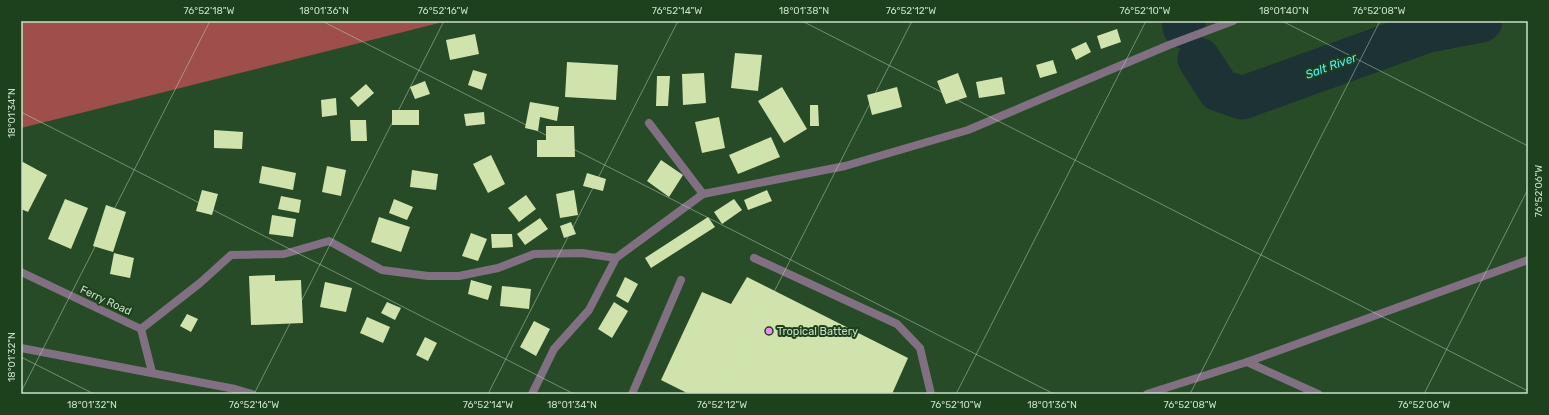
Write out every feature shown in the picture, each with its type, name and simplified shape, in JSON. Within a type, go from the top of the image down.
[{"type":"street","points":[[532,394],[554,349],[589,310],[616,258],[703,194],[845,166],[968,130],[1169,45],[1233,21]]},
{"type":"street","points":[[649,122],[703,194]]},
{"type":"street","points":[[152,372],[141,329],[200,283],[231,255],[284,254],[329,241],[382,270],[428,276],[459,276],[498,268],[534,254],[582,253],[616,258]]},
{"type":"street","points":[[754,258],[897,324],[920,348],[931,394]]},
{"type":"street","points":[[1147,394],[1247,362],[1528,260]]},
{"type":"street","name":"Ferry Road","points":[[21,272],[141,329]]},
{"type":"street","points":[[632,394],[681,280]]},
{"type":"street","points":[[21,348],[152,372],[252,394]]},
{"type":"street","points":[[1247,362],[1318,394]]},
{"type":"shaded area","points":[[21,21],[447,21],[21,128]]},
{"type":"building","points":[[1117,29],[1121,42],[1101,49],[1097,36]]},
{"type":"building","points":[[475,34],[479,54],[450,60],[446,40]]},
{"type":"building","points":[[1086,42],[1091,52],[1076,60],[1071,49]]},
{"type":"building","points":[[735,53],[762,55],[758,91],[731,88]]},
{"type":"building","points":[[1053,60],[1057,73],[1040,78],[1036,65]]},
{"type":"building","points":[[567,62],[618,65],[616,100],[565,97]]},
{"type":"building","points":[[473,70],[487,74],[482,90],[468,85]]},
{"type":"building","points":[[704,73],[706,103],[683,105],[682,74]]},
{"type":"building","points":[[958,73],[967,97],[946,104],[937,81]]},
{"type":"building","points":[[657,76],[670,76],[668,106],[656,106]]},
{"type":"building","points":[[1002,77],[1005,94],[979,98],[976,82]]},
{"type":"building","points":[[425,81],[430,94],[415,99],[410,87]]},
{"type":"building","points":[[366,84],[374,93],[358,107],[350,98]]},
{"type":"building","points":[[782,87],[807,129],[784,143],[758,101]]},
{"type":"building","points":[[897,87],[902,107],[872,115],[867,95]]},
{"type":"building","points":[[336,98],[337,115],[322,117],[321,100]]},
{"type":"building","points":[[530,102],[559,107],[557,121],[540,117],[538,131],[525,128]]},
{"type":"building","points":[[810,105],[818,105],[819,126],[810,126]]},
{"type":"building","points":[[392,110],[419,110],[419,125],[392,125]]},
{"type":"building","points":[[484,112],[485,124],[466,126],[464,114]]},
{"type":"building","points":[[719,117],[725,148],[702,153],[695,122]]},
{"type":"building","points":[[350,120],[366,120],[367,141],[351,141]]},
{"type":"building","points":[[546,126],[574,126],[575,157],[537,157],[537,140],[546,140]]},
{"type":"building","points":[[214,130],[243,132],[242,149],[214,148]]},
{"type":"building","points":[[771,137],[780,157],[738,174],[729,155]]},
{"type":"building","points":[[491,155],[505,184],[488,193],[473,164]]},
{"type":"building","points":[[661,160],[683,175],[669,197],[647,181]]},
{"type":"building","points":[[21,161],[47,175],[28,212],[21,209]]},
{"type":"building","points":[[262,166],[296,173],[293,190],[259,183]]},
{"type":"building","points":[[327,166],[346,170],[341,196],[322,192]]},
{"type":"building","points":[[412,170],[438,174],[436,190],[410,187]]},
{"type":"building","points":[[587,173],[606,179],[603,191],[583,186]]},
{"type":"building","points":[[202,190],[218,194],[212,215],[196,211]]},
{"type":"building","points":[[574,190],[578,215],[560,218],[556,194]]},
{"type":"building","points":[[767,190],[772,201],[748,210],[744,200]]},
{"type":"building","points":[[526,195],[536,209],[519,222],[508,208]]},
{"type":"building","points":[[281,196],[301,200],[299,213],[278,209]]},
{"type":"building","points":[[65,199],[88,208],[71,249],[48,239]]},
{"type":"building","points":[[394,199],[413,207],[407,220],[389,213]]},
{"type":"building","points":[[734,199],[742,210],[722,224],[714,212]]},
{"type":"building","points":[[106,205],[126,212],[113,252],[93,246]]},
{"type":"building","points":[[272,215],[296,219],[293,237],[269,234]]},
{"type":"building","points":[[379,217],[410,227],[401,252],[371,242]]},
{"type":"building","points":[[708,217],[715,227],[651,268],[645,258]]},
{"type":"building","points":[[540,218],[548,229],[525,245],[517,234]]},
{"type":"building","points":[[571,222],[576,234],[564,238],[560,226]]},
{"type":"building","points":[[471,233],[487,239],[478,261],[462,256]]},
{"type":"building","points":[[491,234],[512,234],[513,247],[492,248]]},
{"type":"building","points":[[114,253],[134,258],[130,278],[110,274]]},
{"type":"building","points":[[275,275],[275,281],[301,280],[303,323],[251,325],[249,276]]},
{"type":"building","points":[[625,277],[638,284],[628,303],[616,296]]},
{"type":"building","name":"Tropical Battery","points":[[747,277],[908,358],[892,394],[689,394],[661,380],[702,292],[731,304]]},
{"type":"building","points":[[471,280],[492,286],[488,300],[468,294]]},
{"type":"building","points":[[325,282],[352,288],[346,312],[320,307]]},
{"type":"building","points":[[502,286],[531,289],[529,309],[500,306]]},
{"type":"building","points":[[387,302],[401,308],[395,320],[381,313]]},
{"type":"building","points":[[614,302],[628,311],[612,338],[598,329]]},
{"type":"building","points":[[187,314],[198,319],[191,332],[180,326]]},
{"type":"building","points":[[367,317],[390,327],[383,343],[360,333]]},
{"type":"building","points":[[534,321],[550,329],[536,356],[520,347]]},
{"type":"building","points":[[425,337],[437,343],[428,361],[416,355]]},
{"type":"waterway","name":"Salt River","points":[[1183,21],[1184,27]]},
{"type":"waterway","name":"Salt River","points":[[1199,59],[1219,90],[1242,98],[1428,31],[1481,21]]},
{"type":"place","name":"Tropical Battery","points":[[769,331]]}]
